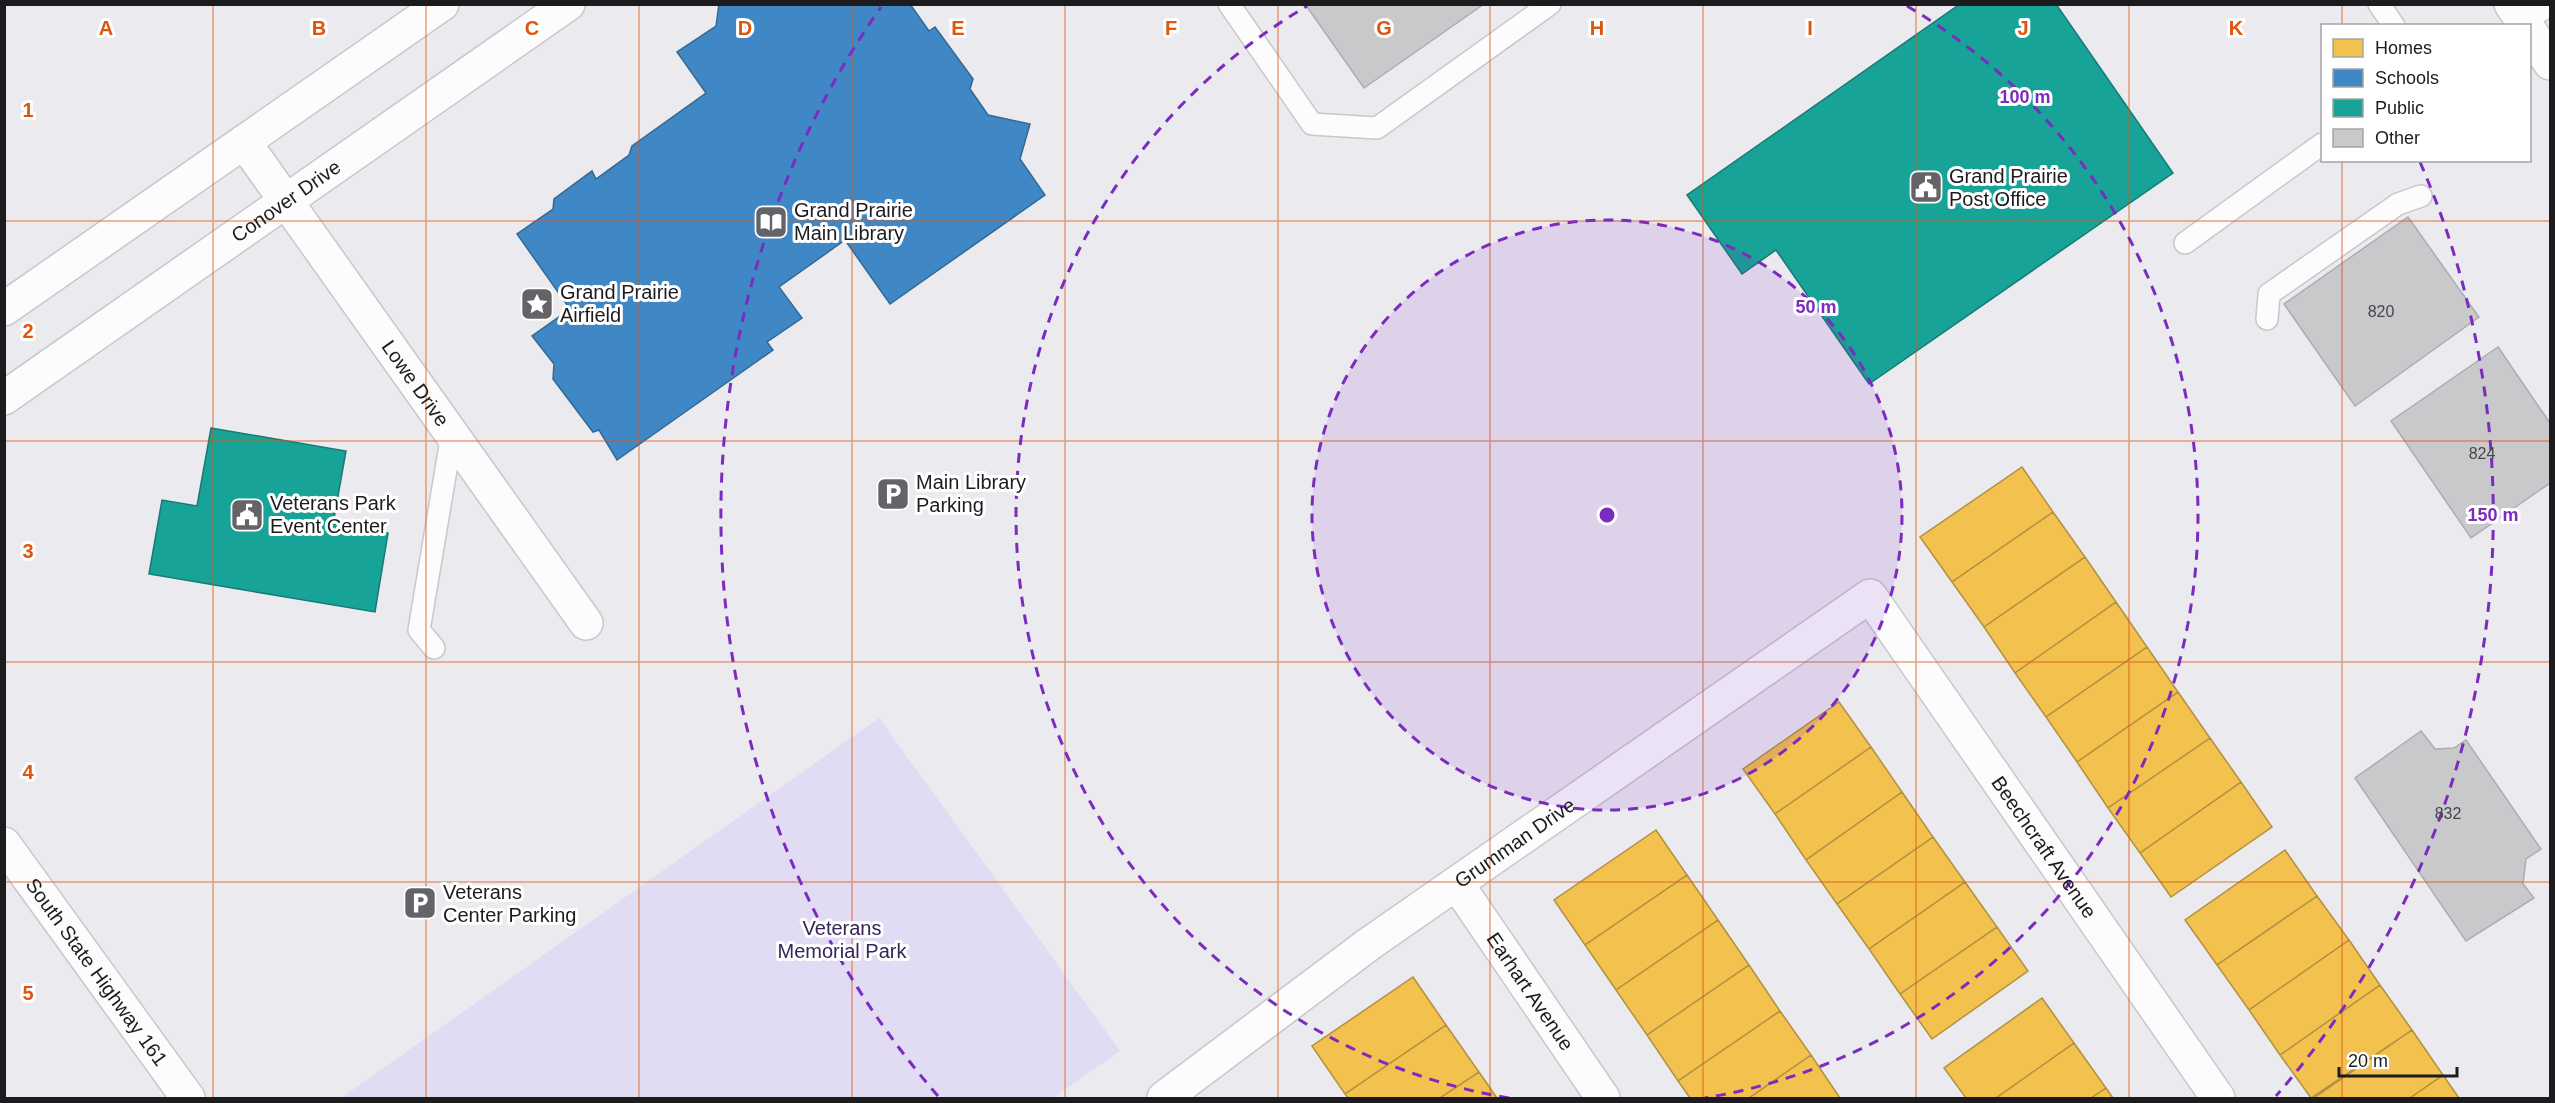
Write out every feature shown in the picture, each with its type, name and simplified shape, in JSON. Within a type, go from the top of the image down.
[{"type":"street","points":[[4,309],[442,4]]},
{"type":"street","name":"Conover Drive","points":[[4,398],[568,4]]},
{"type":"street","points":[[2531,36],[2550,63]]},
{"type":"street","name":"Lowe Drive","points":[[243,142],[586,623]]},
{"type":"street","name":"Grumman Drive","points":[[1164,1098],[1369,944],[1870,596]]},
{"type":"street","name":"Beechcraft Avenue","points":[[1870,596],[2218,1098]]},
{"type":"street","name":"South State Highway 161","points":[[4,844],[188,1098]]},
{"type":"street","name":"Earhart Avenue","points":[[1457,884],[1603,1098]]},
{"type":"lane","points":[[1229,4],[1312,124],[1377,128],[1550,4]]},
{"type":"lane","points":[[2379,4],[2393,24]]},
{"type":"lane","points":[[2521,22],[2550,5]]},
{"type":"lane","points":[[2185,243],[2321,145]]},
{"type":"lane","points":[[2267,319],[2270,294],[2398,204],[2421,196]]},
{"type":"lane","points":[[434,648],[419,630],[452,434]]},
{"type":"green space","name":"Veterans Memorial Park","points":[[879,718],[1120,1051],[1053,1098],[341,1098]]},
{"type":"building: Homes","points":[[2022,467],[2053,512],[1952,582],[1920,537]]},
{"type":"building: Homes","points":[[2053,512],[2085,557],[1984,627],[1952,582]]},
{"type":"building: Homes","points":[[2085,557],[2116,602],[2015,673],[1984,627]]},
{"type":"building: Homes","points":[[2116,602],[2147,647],[2046,717],[2015,673]]},
{"type":"building: Homes","points":[[2147,647],[2178,692],[2077,762],[2046,717]]},
{"type":"building: Homes","points":[[2178,692],[2210,738],[2108,808],[2077,762]]},
{"type":"building: Homes","points":[[1839,702],[1871,747],[1775,814],[1743,769]]},
{"type":"building: Homes","points":[[2210,738],[2241,782],[2140,853],[2108,808]]},
{"type":"building: Homes","points":[[1871,747],[1902,792],[1806,860],[1775,814]]},
{"type":"building: Homes","points":[[2241,782],[2272,827],[2171,897],[2140,853]]},
{"type":"building: Homes","points":[[1902,792],[1933,837],[1837,904],[1806,860]]},
{"type":"building: Homes","points":[[1656,830],[1687,875],[1585,945],[1554,900]]},
{"type":"building: Homes","points":[[1933,837],[1965,882],[1869,949],[1837,904]]},
{"type":"building: Homes","points":[[2285,850],[2317,896],[2217,965],[2185,920]]},
{"type":"building: Homes","points":[[1687,875],[1718,920],[1616,990],[1585,945]]},
{"type":"building: Homes","points":[[1965,882],[1997,927],[1900,994],[1869,949]]},
{"type":"building: Homes","points":[[2317,896],[2349,940],[2249,1010],[2217,965]]},
{"type":"building: Homes","points":[[1718,920],[1749,965],[1647,1035],[1616,990]]},
{"type":"building: Homes","points":[[1997,927],[2028,971],[1932,1039],[1900,994]]},
{"type":"building: Homes","points":[[2349,940],[2380,985],[2280,1055],[2249,1010]]},
{"type":"building: Homes","points":[[1749,965],[1780,1011],[1678,1081],[1647,1035]]},
{"type":"building: Homes","points":[[1413,977],[1446,1025],[1345,1094],[1312,1046]]},
{"type":"building: Homes","points":[[2380,985],[2412,1030],[2311,1098],[2280,1055]]},
{"type":"building: Homes","points":[[2042,998],[2074,1043],[1996,1098],[1966,1098],[1944,1068]]},
{"type":"building: Homes","points":[[1780,1011],[1811,1055],[1749,1098],[1690,1098],[1678,1081]]},
{"type":"building: Homes","points":[[1446,1025],[1479,1072],[1440,1098],[1348,1098],[1345,1094]]},
{"type":"building: Homes","points":[[2412,1030],[2443,1075],[2410,1098],[2314,1098]]},
{"type":"building: Homes","points":[[2074,1043],[2106,1088],[2091,1098],[1996,1098]]},
{"type":"building: Homes","points":[[1811,1055],[1840,1098],[1749,1098]]},
{"type":"building: Homes","points":[[1479,1072],[1497,1098],[1440,1098]]},
{"type":"building: Homes","points":[[2443,1075],[2459,1098],[2410,1098]]},
{"type":"building: Homes","points":[[2106,1088],[2113,1098],[2091,1098]]},
{"type":"building: Schools","name":"Grand Prairie Main Library","points":[[719,4],[910,4],[929,31],[935,27],[973,79],[970,89],[988,115],[1030,124],[1020,159],[1045,195],[890,304],[845,240],[779,287],[802,318],[767,342],[773,350],[617,460],[599,430],[593,432],[553,379],[554,364],[532,336],[570,309],[517,234],[553,209],[554,199],[592,171],[596,179],[629,155],[632,146],[706,93],[677,52],[716,26]]},
{"type":"building: Public","name":"Grand Prairie Post Office","points":[[1960,4],[2056,4],[2173,173],[1869,384],[1776,250],[1742,274],[1687,195]]},
{"type":"building: Public","name":"Veterans Park Event Center","points":[[211,428],[346,451],[333,524],[388,533],[375,612],[149,574],[162,500],[197,506]]},
{"type":"building: Other","points":[[1305,4],[1484,4],[1364,88]]},
{"type":"building: Other","points":[[2408,217],[2479,317],[2355,406],[2284,304]]},
{"type":"building: Other","points":[[2498,347],[2550,423],[2550,483],[2471,538],[2391,421]]},
{"type":"building: Other","points":[[2421,731],[2435,749],[2454,748],[2466,740],[2541,849],[2526,859],[2523,884],[2534,898],[2466,941],[2355,778]]},
{"type":"place","name":"Grand Prairie Post Office","points":[[1926,187]]},
{"type":"place","name":"Grand Prairie Main Library","points":[[771,222]]},
{"type":"place","name":"Grand Prairie Airfield","points":[[537,304]]},
{"type":"place","name":"Main Library Parking","points":[[893,494]]},
{"type":"place","name":"Veterans Park Event Center","points":[[247,515]]},
{"type":"place","name":"Veterans Center Parking","points":[[420,903]]}]
